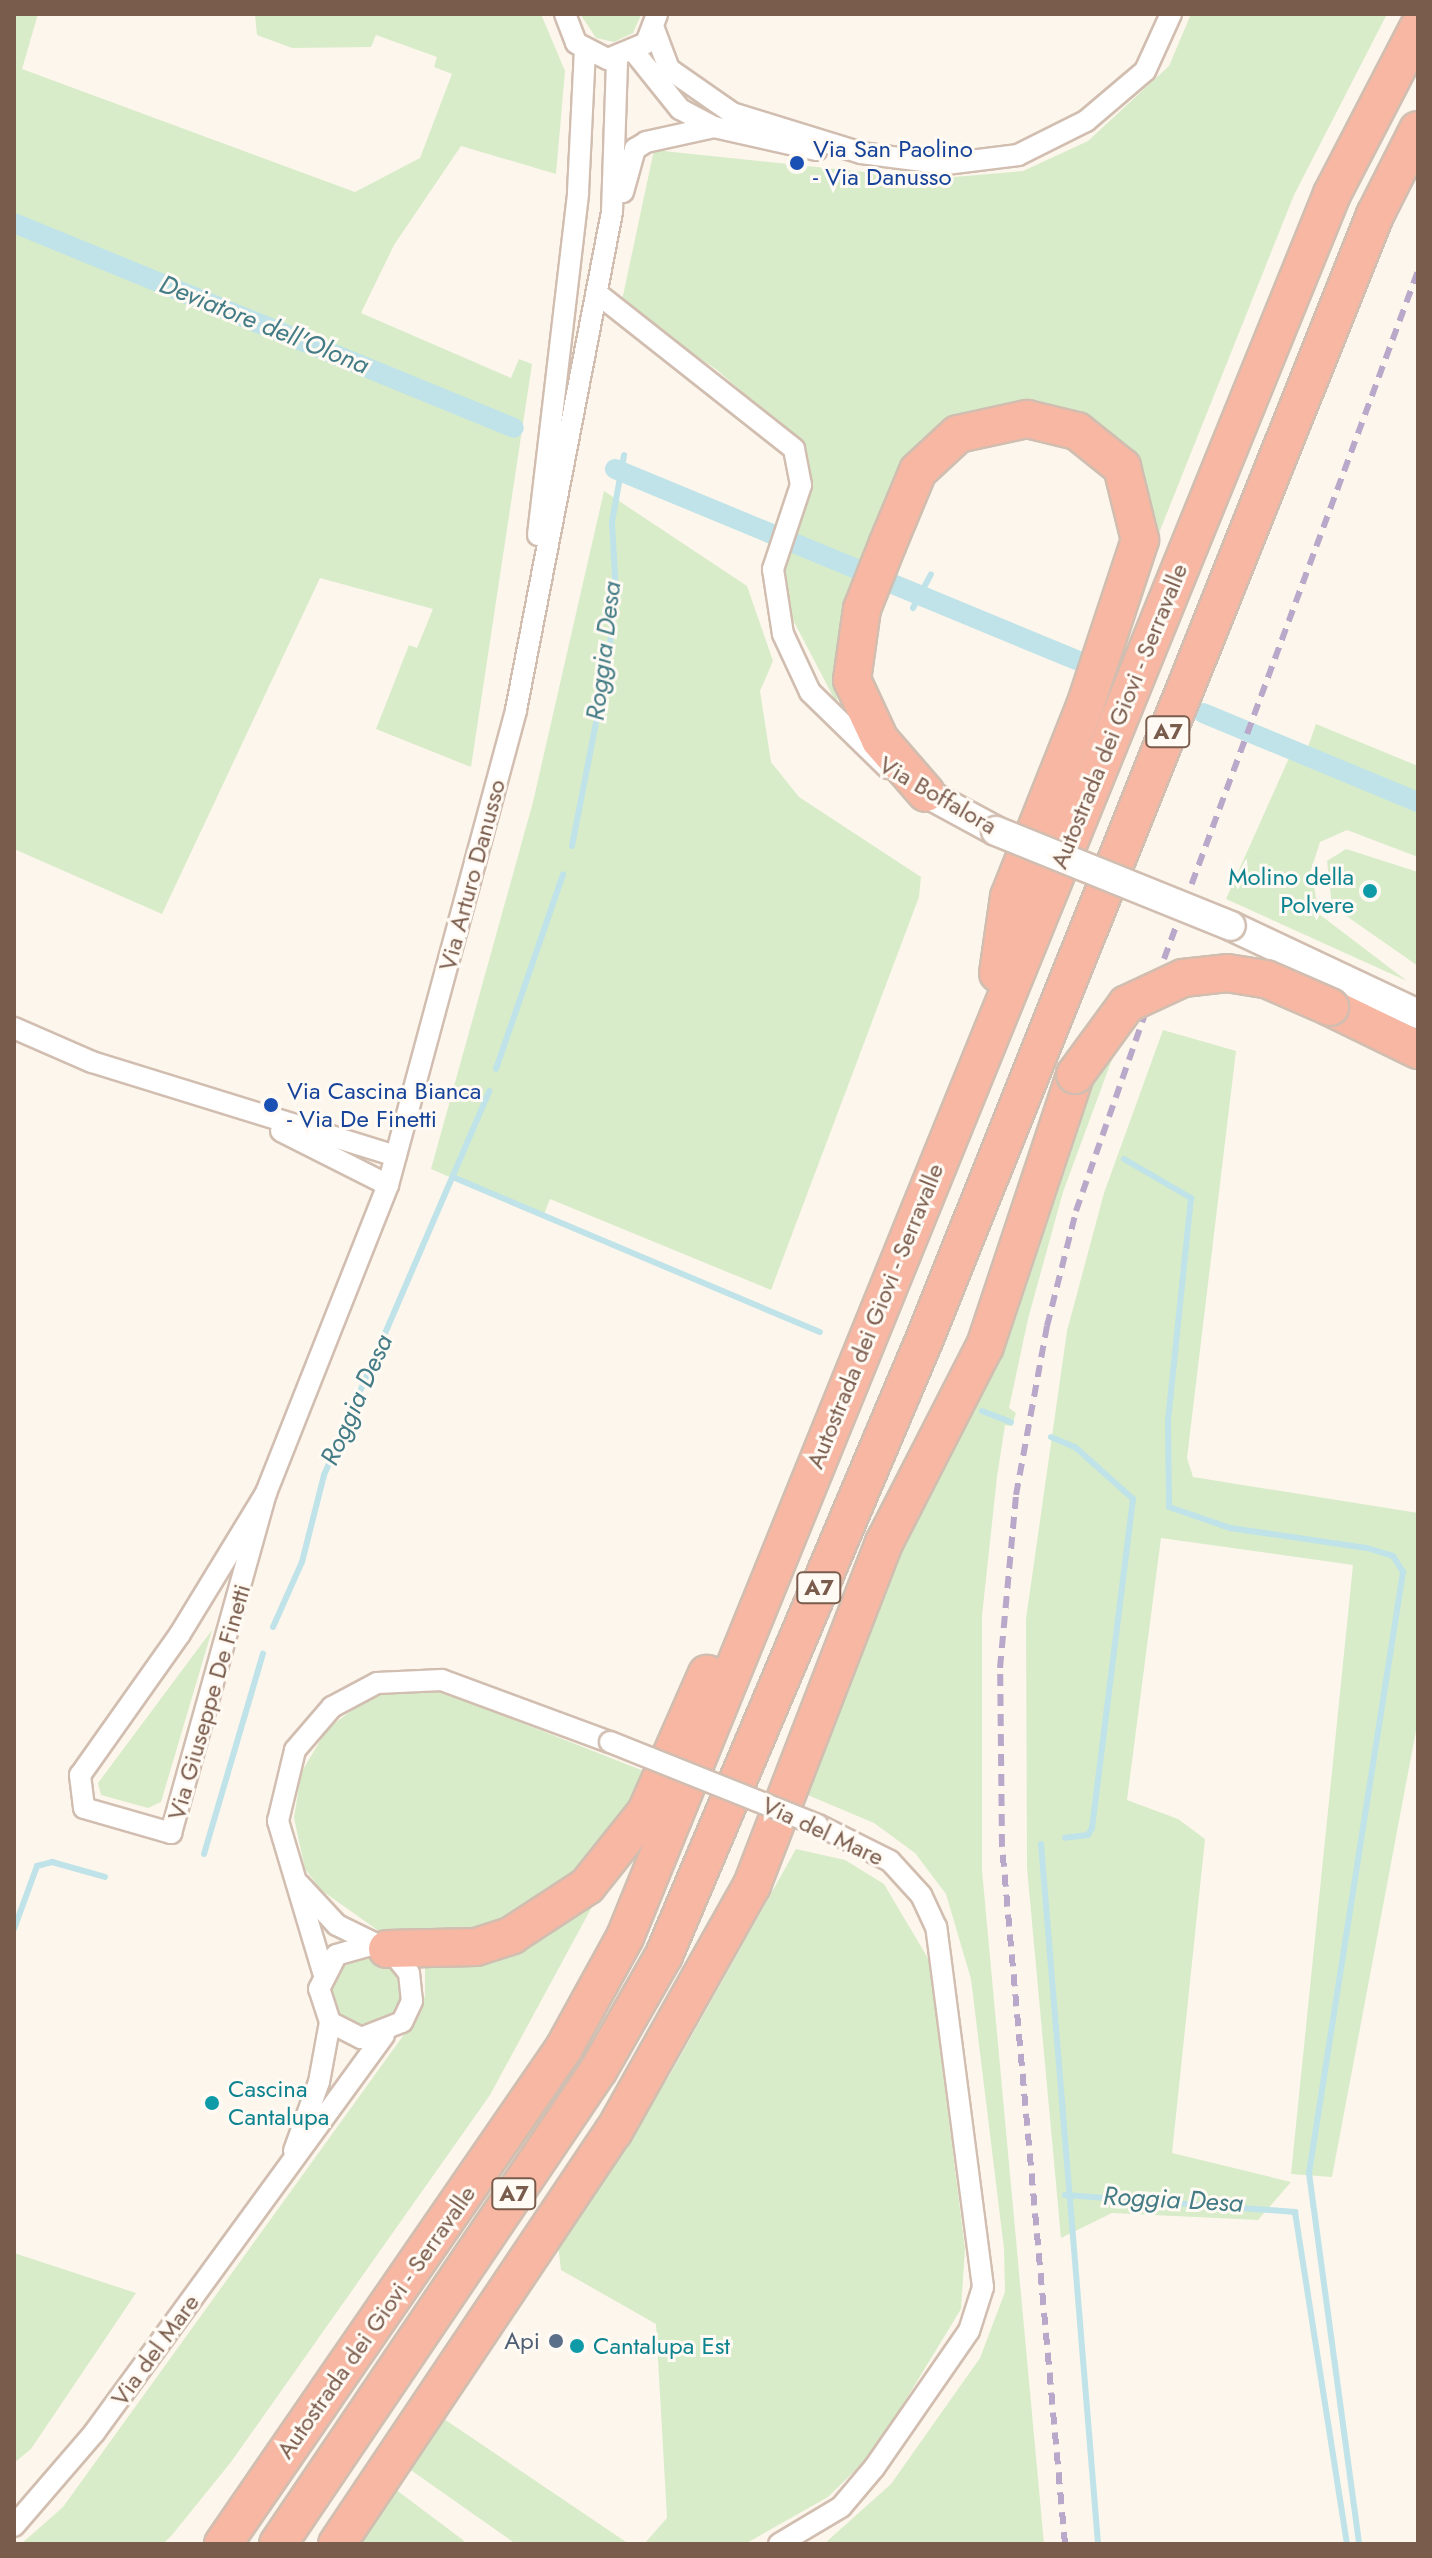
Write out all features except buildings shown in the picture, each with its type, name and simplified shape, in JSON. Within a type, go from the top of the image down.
[{"type":"highway","name":"Autostrada dei Giovi - Serravalle","points":[[223,2544],[597,1992],[675,1823],[765,1586],[1332,194],[1418,28]]},
{"type":"highway","name":"Autostrada dei Giovi - Serravalle","points":[[278,2544],[635,2011],[691,1894],[925,1338],[1375,215],[1418,130]]},
{"type":"highway","points":[[926,793],[861,710],[852,680],[862,609],[918,471],[937,450],[979,424],[1002,420],[1051,422],[1102,447],[1122,467],[1139,514],[1133,575],[1009,897],[990,1030]]},
{"type":"highway","points":[[344,2533],[614,2131],[752,1885],[884,1543],[985,1346],[1075,1075],[1127,1004],[1183,978],[1227,973],[1266,979],[1418,1050]]},
{"type":"highway","points":[[854,1624],[925,1338]]},
{"type":"highway","points":[[378,1947],[476,1947],[512,1935],[587,1886],[646,1812],[712,1663],[765,1586]]},
{"type":"highway","points":[[527,2295],[556,2214]]},
{"type":"highway","points":[[344,2533],[454,2381],[476,2369]]},
{"type":"street","points":[[565,14],[585,51],[626,56],[680,109],[714,127],[811,150],[855,149]]},
{"type":"street","points":[[656,22],[669,69],[698,96],[855,149],[946,164],[990,161],[1047,144],[1123,95],[1145,71],[1171,14]]},
{"type":"street","points":[[626,56],[656,22]]},
{"type":"street","name":"Via Arturo Danusso","points":[[535,591],[542,461],[578,192],[585,51]]},
{"type":"street","name":"Via Arturo Danusso","points":[[396,1156],[505,758],[535,591],[598,294],[612,212],[626,56]]},
{"type":"street","points":[[612,212],[635,149],[659,134],[714,127]]},
{"type":"street","points":[[578,192],[587,184],[604,186],[612,212]]},
{"type":"street","name":"Via Boffalora","points":[[598,294],[794,449],[801,485],[773,569],[783,634],[810,692],[878,762],[926,793],[996,831],[1231,926],[1418,1014]]},
{"type":"street","points":[[14,1028],[239,1110],[396,1156]]},
{"type":"street","points":[[239,1110],[388,1185]]},
{"type":"street","name":"Via Giuseppe De Finetti","points":[[266,1493],[180,1634],[80,1775],[84,1808],[171,1833],[266,1493],[388,1185],[396,1156]]},
{"type":"street","name":"Via del Mare","points":[[323,1972],[289,1872],[278,1821],[287,1769],[317,1720],[360,1689],[442,1680],[610,1742],[818,1825],[890,1861],[921,1895],[936,1927],[983,2287],[962,2344],[874,2468],[841,2507],[779,2544]]},
{"type":"street","points":[[289,1872],[322,1911],[378,1947],[407,1968],[413,1990],[406,2017],[384,2035],[355,2037],[330,2022],[319,1995],[323,1972],[345,1949],[378,1947]]},
{"type":"street","name":"Via del Mare","points":[[288,2166],[319,2082],[330,2022]]},
{"type":"street","name":"Via del Mare","points":[[14,2526],[94,2433],[384,2035]]},
{"type":"green space","points":[[14,14],[38,14],[22,69],[355,192],[420,158],[452,74],[434,67],[437,57],[376,35],[371,47],[292,48],[257,35],[255,14],[541,14],[565,71],[556,174],[461,146],[394,245],[361,313],[511,378],[519,359],[532,364],[471,767],[376,729],[409,645],[417,648],[433,609],[320,578],[162,914],[14,849]]},
{"type":"green space","points":[[641,14],[633,33],[614,42],[596,38],[581,15]]},
{"type":"green space","points":[[1191,14],[1387,14],[1294,195],[1151,553],[1126,461],[964,415],[861,580],[834,668],[838,706],[781,597],[783,569],[811,492],[796,439],[717,370],[621,305],[654,150],[931,179],[1023,171],[1088,141],[1169,66]]},
{"type":"green space","points":[[604,491],[747,586],[773,661],[760,691],[771,762],[799,797],[921,877],[919,897],[771,1290],[550,1199],[543,1217],[431,1169],[533,802]]},
{"type":"green space","points":[[1316,724],[1418,766],[1418,796],[1307,750]]},
{"type":"green space","points":[[1289,758],[1418,812],[1418,857],[1347,830],[1320,842],[1311,870],[1319,914],[1407,981],[1226,899]]},
{"type":"green space","points":[[1346,849],[1418,872],[1418,966],[1332,906],[1327,861]]},
{"type":"green space","points":[[1163,1030],[1236,1051],[1187,1458],[1193,1477],[1418,1513],[1418,1720],[1332,2177],[1291,2174],[1353,1565],[1161,1538],[1127,1800],[1178,1819],[1205,1839],[1172,2153],[1291,2182],[1258,2220],[1112,2213],[1061,2238],[1027,1868],[1026,1619],[1067,1331],[1104,1193]]},
{"type":"green space","points":[[1121,1035],[1063,1192],[1028,1319],[1009,1408],[1016,1413],[1012,1426],[1005,1425],[982,1616],[982,1870],[1044,2544],[824,2544],[891,2484],[980,2358],[1005,2292],[1004,2249],[971,1979],[946,1894],[915,1853],[874,1823],[803,1793],[1089,1075]]},
{"type":"green space","points":[[212,1630],[161,1802],[148,1808],[101,1795],[98,1783]]},
{"type":"green space","points":[[405,1688],[438,1690],[654,1775],[592,1868],[486,1935],[383,1934],[321,1890],[305,1869],[294,1818],[301,1773],[327,1729],[372,1695]]},
{"type":"green space","points":[[796,1849],[845,1860],[884,1884],[929,1960],[965,2249],[961,2309],[874,2452],[828,2497],[745,2544],[644,2544],[667,2518],[656,2324],[561,2270],[558,2245],[612,2151],[668,2078]]},
{"type":"green space","points":[[593,1905],[490,2095],[231,2462],[172,2535],[163,2544],[21,2544],[63,2507],[413,2022],[425,1996],[425,1967],[459,1965]]},
{"type":"green space","points":[[359,1956],[373,1956],[395,1971],[401,1991],[399,2004],[391,2016],[373,2026],[359,2026],[337,2011],[331,1998],[331,1984],[346,1962]]},
{"type":"green space","points":[[14,2253],[136,2293],[31,2449],[14,2463]]},
{"type":"green space","points":[[441,2417],[629,2544],[516,2544],[405,2466]]},
{"type":"green space","points":[[391,2486],[463,2540],[465,2544],[355,2544]]},
{"type":"waterway","name":"Deviatore dell'Olona","points":[[14,223],[514,428]]},
{"type":"waterway","name":"Roggia Desa","points":[[572,846],[608,660],[616,594],[612,522],[624,455]]},
{"type":"waterway","points":[[615,469],[1077,660]]},
{"type":"waterway","points":[[913,608],[931,574]]},
{"type":"waterway","points":[[1203,713],[1418,802]]},
{"type":"waterway","name":"Roggia Desa","points":[[496,1069],[563,874]]},
{"type":"waterway","name":"Roggia Desa","points":[[273,1627],[302,1562],[324,1475],[489,1091]]},
{"type":"waterway","points":[[1124,1159],[1191,1198],[1168,1421],[1169,1507],[1230,1528],[1367,1548],[1393,1556],[1403,1572],[1309,2173],[1359,2544]]},
{"type":"waterway","name":"Roggia Desa","points":[[455,1178],[820,1332]]},
{"type":"waterway","name":"Roggia Desa","points":[[982,1411],[1011,1422]]},
{"type":"waterway","name":"Roggia Desa","points":[[1051,1437],[1075,1447],[1133,1499],[1092,1828],[1088,1835],[1065,1838]]},
{"type":"waterway","name":"Roggia Desa","points":[[204,1854],[263,1653]]},
{"type":"waterway","name":"Roggia Desa","points":[[1041,1844],[1098,2544]]},
{"type":"waterway","name":"Roggia Desa","points":[[14,1929],[37,1866],[52,1862],[105,1877]]},
{"type":"waterway","name":"Roggia Desa","points":[[1065,2195],[1295,2212],[1347,2544]]},
{"type":"railway","points":[[1164,959],[1418,271]]},
{"type":"railway","points":[[1065,2544],[1002,1846],[1000,1668],[1016,1495],[1047,1326],[1076,1211],[1145,1014]]},
{"type":"place","name":"Via San Paolino - Via Danusso","points":[[797,163]]},
{"type":"place","name":"Molino della Polvere","points":[[1370,891]]},
{"type":"place","name":"Via Cascina Bianca - Via De Finetti","points":[[271,1105]]},
{"type":"place","name":"Cascina Cantalupa","points":[[212,2103]]},
{"type":"place","name":"Api","points":[[556,2341]]},
{"type":"place","name":"Cantalupa Est","points":[[577,2346]]}]
